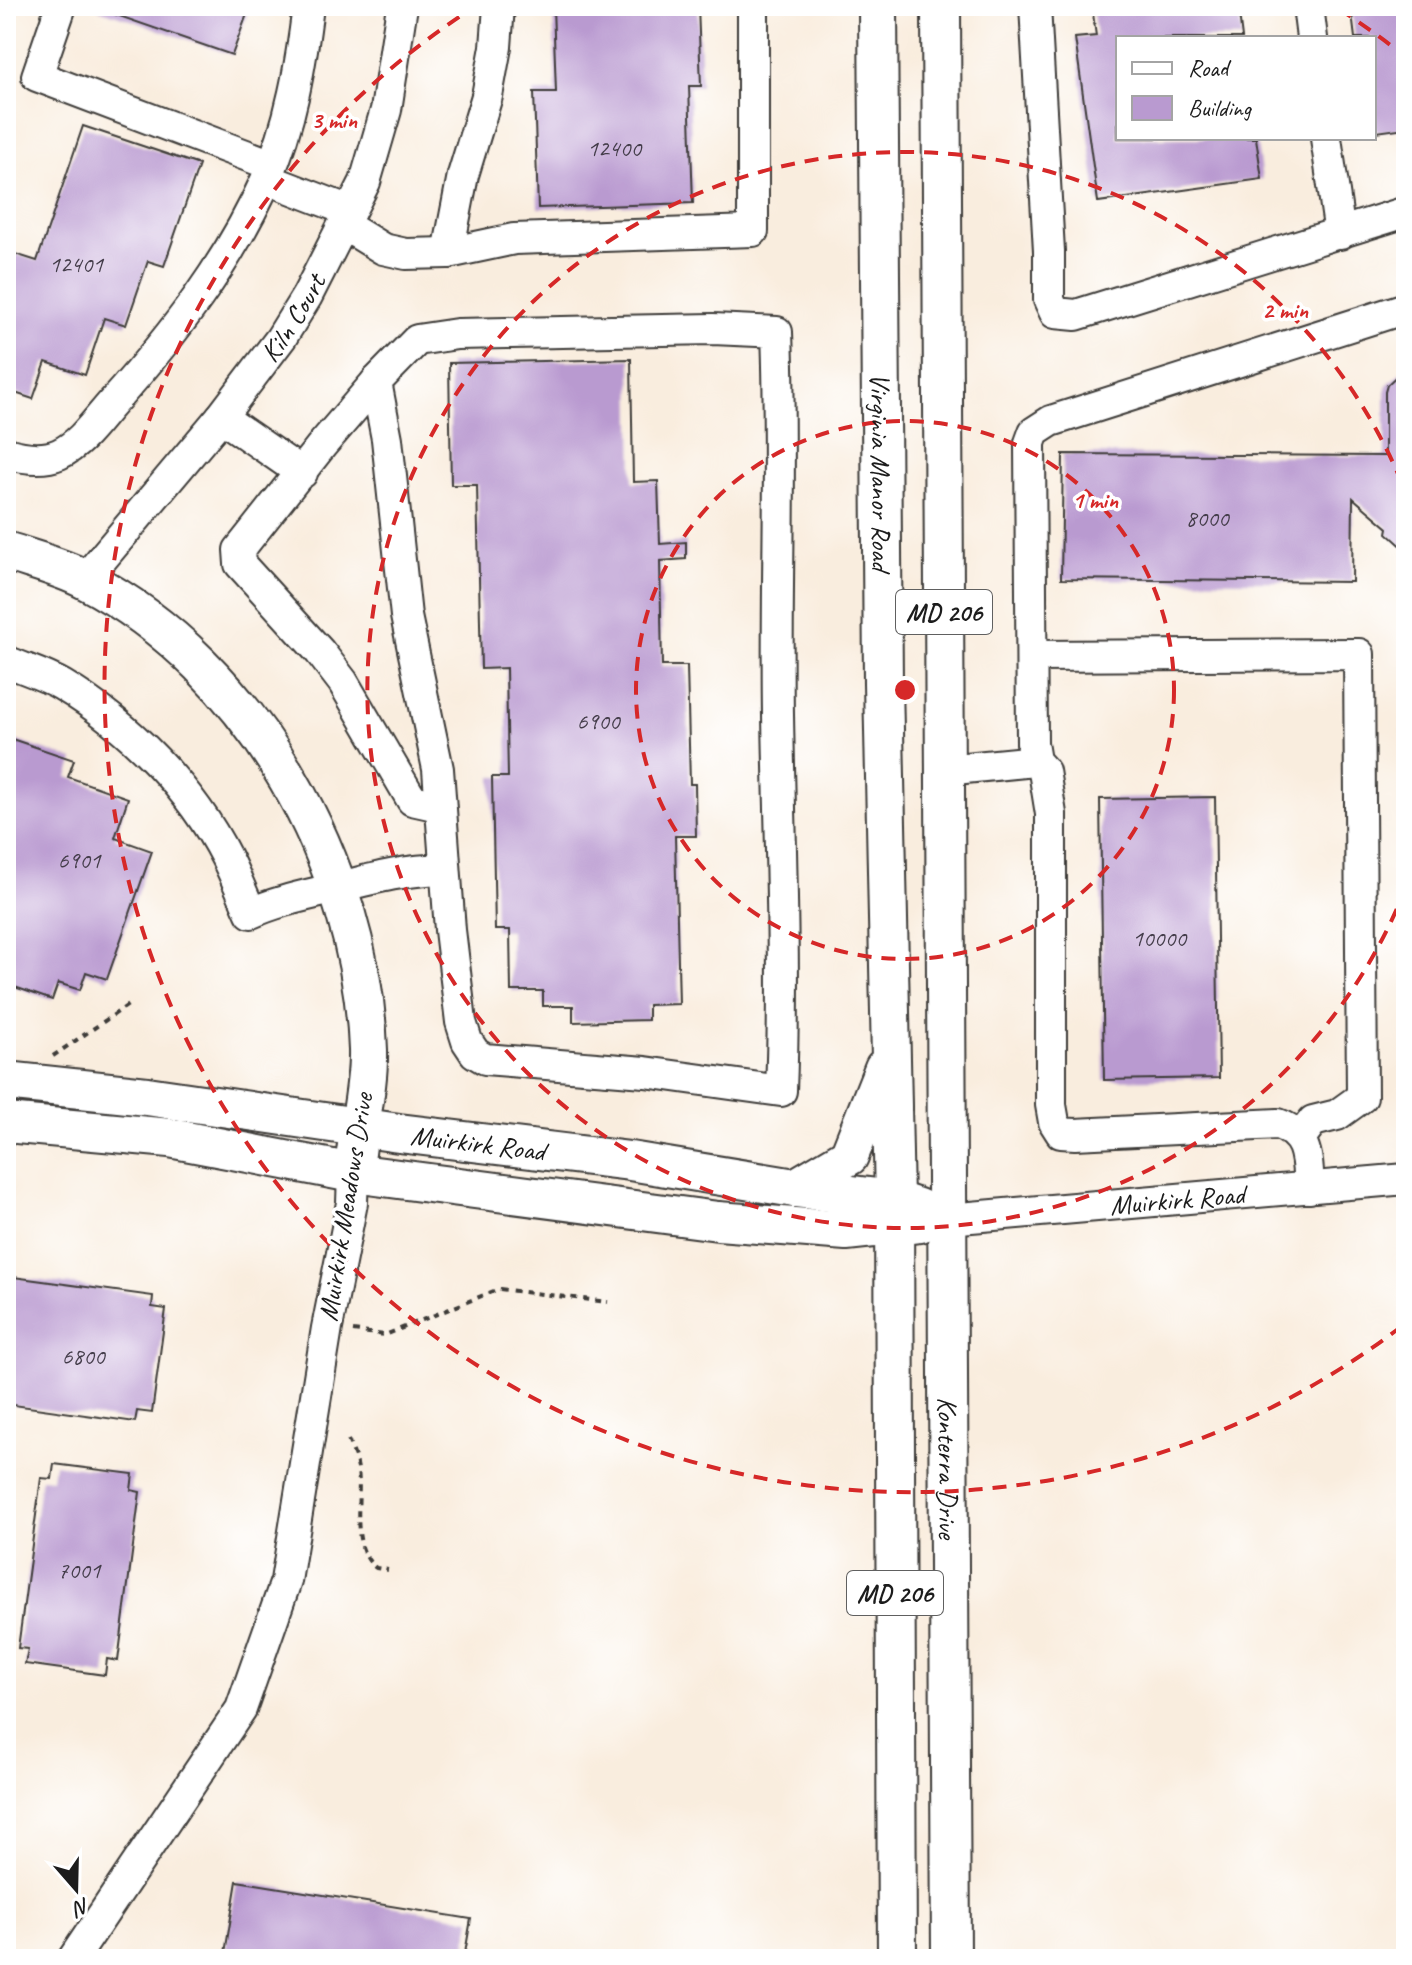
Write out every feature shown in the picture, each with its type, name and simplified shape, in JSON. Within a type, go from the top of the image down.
[{"type":"main road","name":"Virginia Manor Road","points":[[878,6],[883,683],[894,1213]]},
{"type":"main road","name":"MD 206","points":[[941,6],[948,1219]]},
{"type":"main road","name":"Muirkirk Meadows Drive","points":[[6,551],[85,579],[145,618],[220,686],[246,716],[284,774],[317,835],[338,887],[358,953],[368,1054],[353,1173]]},
{"type":"main road","points":[[795,1188],[849,1156],[891,1050]]},
{"type":"main road","name":"Muirkirk Road","points":[[6,1081],[147,1096],[359,1127],[630,1161],[795,1188],[894,1213],[948,1219]]},
{"type":"main road","name":"Muirkirk Road","points":[[6,1123],[170,1138],[353,1173],[718,1221],[846,1231],[894,1213]]},
{"type":"main road","name":"Konterra Drive","points":[[894,1213],[897,1959]]},
{"type":"main road","name":"Konterra Drive","points":[[948,1219],[951,1959]]},
{"type":"street","points":[[61,6],[37,76],[269,172],[347,218],[383,249],[406,254],[448,253],[514,239],[753,231],[753,6]]},
{"type":"street","points":[[6,453],[21,458],[49,458],[75,445],[153,358],[220,268],[269,172],[296,90],[308,6]]},
{"type":"street","name":"Kiln Court","points":[[85,579],[221,417],[281,338],[365,182],[386,110],[402,6]]},
{"type":"street","points":[[448,253],[463,175],[487,96],[496,47],[499,6]]},
{"type":"street","points":[[1035,6],[1049,300],[1055,313],[1076,315],[1406,212]]},
{"type":"street","points":[[1308,6],[1312,36]]},
{"type":"street","points":[[1326,140],[1340,234]]},
{"type":"street","points":[[1309,1188],[1306,1156],[1300,1138],[1292,1129],[1278,1124],[1061,1133],[1054,1122],[1051,1105],[1051,814],[1044,771],[1035,761],[1032,743],[1030,443],[1034,432],[1051,421],[1406,308]]},
{"type":"street","points":[[376,382],[387,439],[406,616],[438,769],[461,1022],[467,1041],[475,1053],[485,1059],[645,1072],[781,1091],[783,872],[778,713],[780,417],[777,332],[713,329],[457,334],[417,340],[376,382],[322,445],[239,550],[240,564],[320,652],[343,682],[412,800],[439,806]]},
{"type":"street","points":[[221,417],[302,473]]},
{"type":"street","points":[[1032,656],[1359,654],[1362,1097],[1337,1115],[1313,1121],[1300,1138]]},
{"type":"street","points":[[6,661],[61,684],[92,706],[160,765],[189,798],[210,829],[251,913],[281,900],[408,870],[445,869]]},
{"type":"street","points":[[945,770],[1035,761]]},
{"type":"street","name":"Muirkirk Meadows Drive","points":[[73,1959],[241,1709],[286,1581],[327,1328],[352,1203],[353,1173]]},
{"type":"street","name":"Muirkirk Road","points":[[948,1219],[1406,1179]]},
{"type":"path","points":[[44,1062],[131,1003]]},
{"type":"path","points":[[327,1328],[385,1335],[499,1289],[608,1302]]},
{"type":"path","points":[[348,1440],[358,1466],[363,1552],[376,1568],[388,1570]]},
{"type":"building","points":[[100,6],[250,6],[232,55],[99,9]]},
{"type":"building","points":[[553,6],[698,6],[701,86],[689,86],[693,203],[538,208],[534,92],[556,92]]},
{"type":"building","points":[[1092,6],[1238,6],[1242,36],[1116,36],[1116,140],[1256,140],[1262,179],[1098,202],[1075,38],[1096,36]]},
{"type":"building","points":[[1351,6],[1406,6],[1406,128],[1377,132],[1376,36],[1355,36]]},
{"type":"building","points":[[83,126],[199,165],[164,266],[148,261],[126,325],[104,318],[85,375],[46,362],[33,399],[6,390],[6,251],[37,261]]},
{"type":"building","points":[[631,359],[633,482],[658,481],[660,544],[686,542],[686,559],[660,561],[662,666],[687,666],[690,784],[695,784],[696,836],[675,836],[679,1004],[648,1005],[648,1020],[573,1022],[573,1006],[543,1006],[543,991],[511,991],[510,930],[495,930],[492,777],[508,777],[506,668],[481,669],[477,485],[451,485],[449,363]]},
{"type":"building","points":[[1406,367],[1406,550],[1387,533],[1388,528],[1353,498],[1352,582],[1061,579],[1063,454],[1385,456],[1385,392],[1387,385]]},
{"type":"building","points":[[6,737],[74,760],[68,777],[128,798],[115,838],[152,851],[107,979],[86,972],[80,990],[58,983],[52,1000],[6,984],[6,870],[15,845],[6,842]]},
{"type":"building","points":[[1215,797],[1219,1078],[1104,1080],[1100,799]]},
{"type":"building","points":[[6,1276],[153,1296],[152,1307],[166,1309],[152,1413],[137,1411],[135,1422],[6,1404]]},
{"type":"building","points":[[54,1464],[133,1474],[131,1490],[140,1492],[118,1661],[107,1659],[105,1675],[25,1664],[28,1649],[18,1648],[41,1478],[52,1479]]},
{"type":"building","points":[[237,1881],[471,1919],[464,1959],[224,1959]]}]
